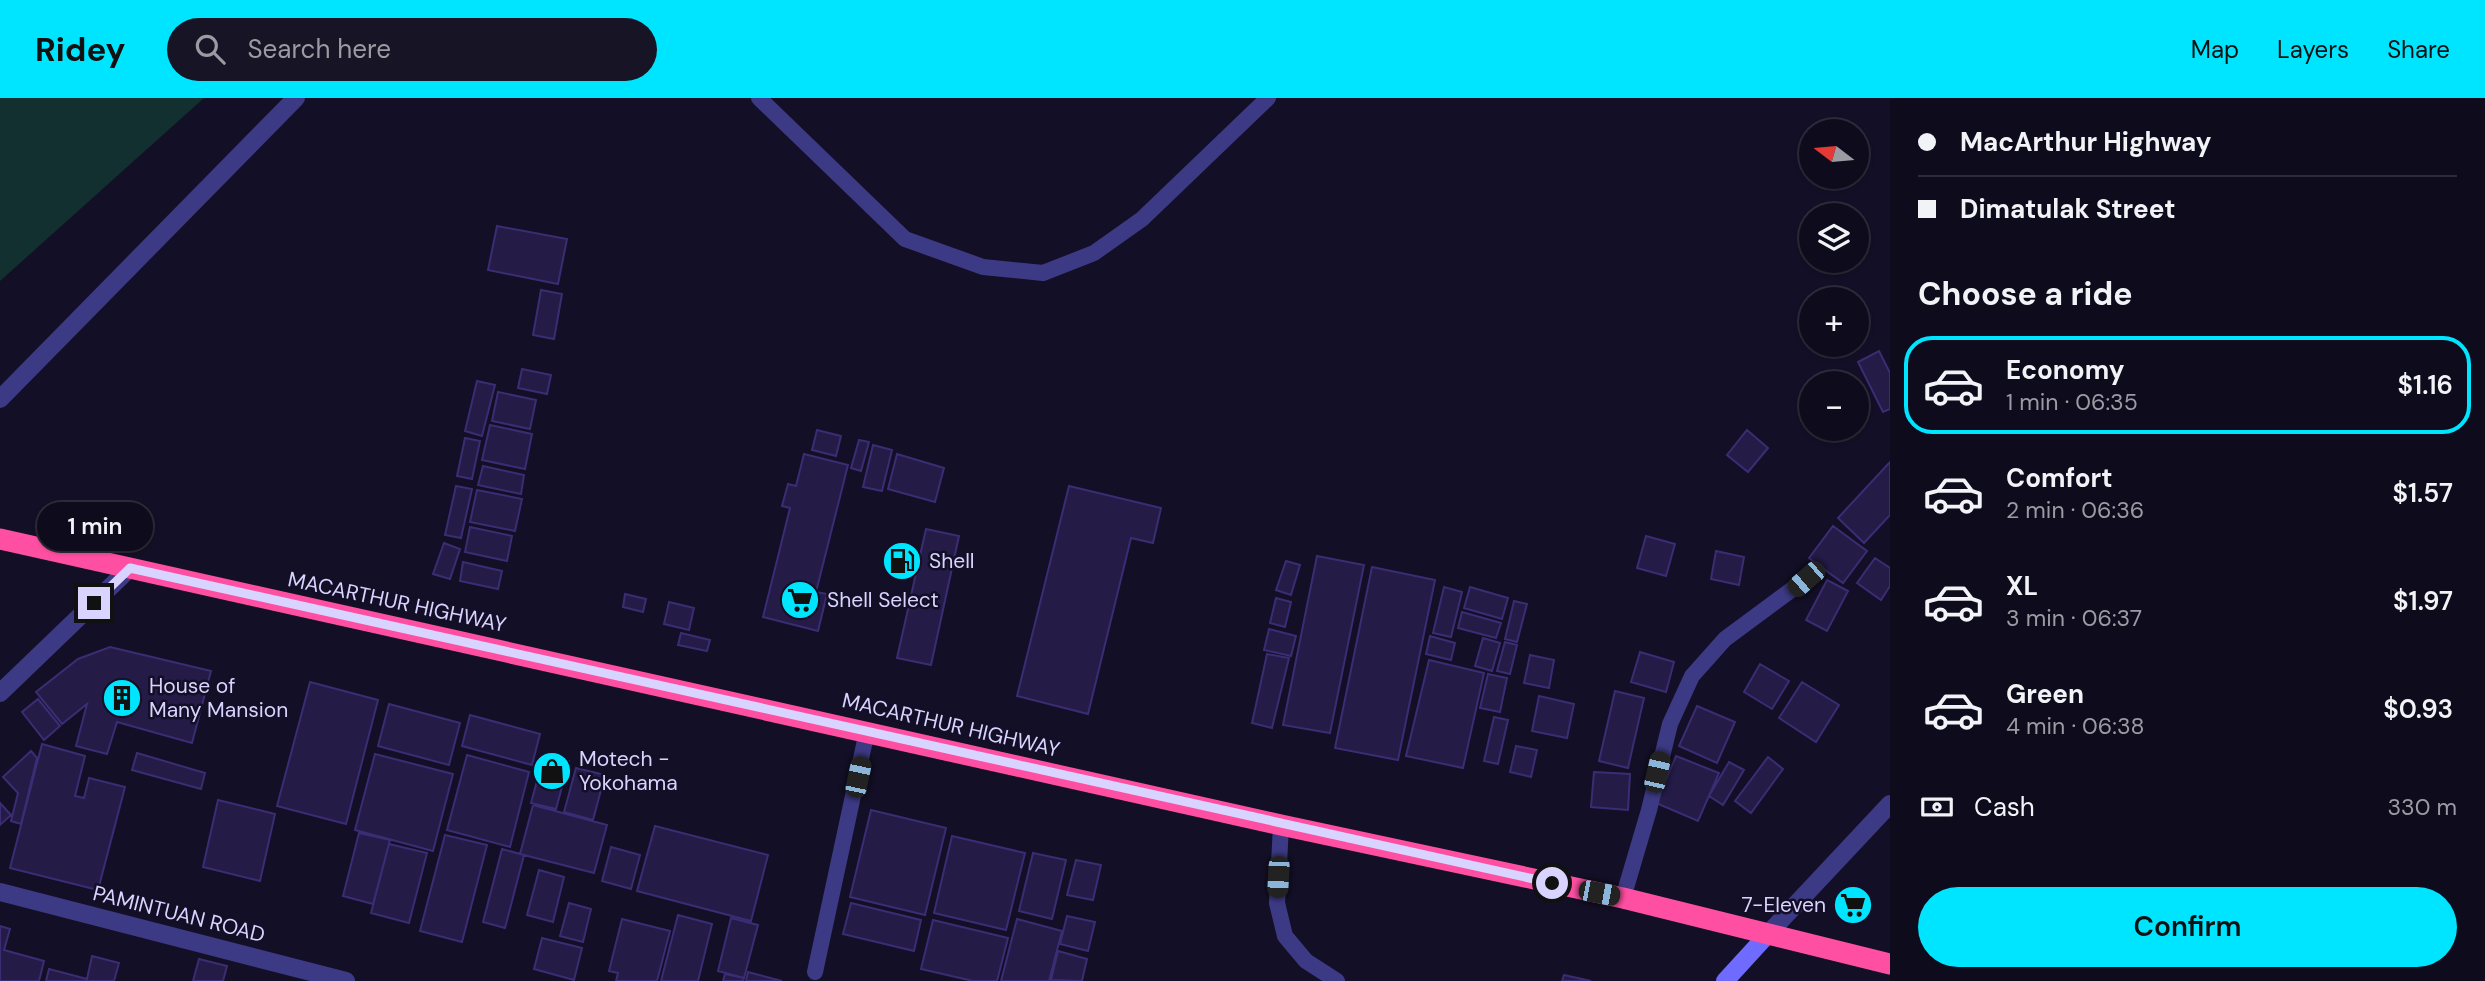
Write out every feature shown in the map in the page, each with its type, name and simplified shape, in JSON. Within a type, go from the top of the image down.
[{"type":"highway","name":"MACARTHUR HIGHWAY","points":[[0,539],[1281,825],[1623,898],[1890,964]]},
{"type":"street","points":[[0,399],[296,98]]},
{"type":"street","points":[[0,693],[130,568]]},
{"type":"street","points":[[1725,981],[1890,804]]},
{"type":"street","name":"PAMINTUAN ROAD","points":[[0,892],[346,981]]},
{"type":"lane","points":[[759,98],[905,239],[983,267],[1043,273],[1094,253],[1142,219],[1268,98]]},
{"type":"lane","points":[[1623,898],[1649,810],[1670,724],[1692,676],[1725,639],[1806,579]]},
{"type":"lane","points":[[815,972],[867,731]]},
{"type":"lane","points":[[1281,825],[1277,903],[1285,936],[1306,961],[1337,981]]},
{"type":"green space","points":[[0,98],[204,98],[0,281]]},
{"type":"building","points":[[497,226],[567,239],[558,284],[488,270]]},
{"type":"building","points":[[541,290],[562,294],[554,339],[533,335]]},
{"type":"building","points":[[1879,351],[1890,373],[1890,409],[1883,412],[1869,384],[1869,371],[1862,371],[1858,362]]},
{"type":"building","points":[[522,369],[551,375],[547,394],[518,388]]},
{"type":"building","points":[[477,381],[495,385],[482,436],[465,431]]},
{"type":"building","points":[[498,392],[536,400],[530,429],[492,421]]},
{"type":"building","points":[[490,425],[532,434],[525,469],[482,460]]},
{"type":"building","points":[[817,430],[841,436],[836,456],[812,450]]},
{"type":"building","points":[[1747,430],[1768,448],[1748,472],[1727,455]]},
{"type":"building","points":[[465,438],[480,441],[472,479],[457,476]]},
{"type":"building","points":[[859,440],[869,442],[861,471],[851,468]]},
{"type":"building","points":[[873,445],[892,450],[882,491],[863,487]]},
{"type":"building","points":[[804,454],[848,465],[816,592],[827,594],[818,631],[763,617],[790,508],[782,506],[788,484],[796,486]]},
{"type":"building","points":[[897,454],[944,468],[935,502],[888,489]]},
{"type":"building","points":[[1890,462],[1890,515],[1864,543],[1838,518]]},
{"type":"building","points":[[483,466],[524,475],[521,494],[478,485]]},
{"type":"building","points":[[456,486],[472,489],[461,538],[445,535]]},
{"type":"building","points":[[1069,486],[1161,508],[1153,543],[1131,538],[1088,714],[1017,696]]},
{"type":"building","points":[[477,490],[522,499],[515,531],[470,522]]},
{"type":"building","points":[[1833,526],[1867,551],[1843,583],[1809,558]]},
{"type":"building","points":[[470,527],[512,536],[507,561],[465,552]]},
{"type":"building","points":[[926,529],[959,536],[931,665],[897,658]]},
{"type":"building","points":[[1646,536],[1675,544],[1666,576],[1637,568]]},
{"type":"building","points":[[444,543],[460,549],[450,579],[433,574]]},
{"type":"building","points":[[1716,551],[1744,557],[1739,585],[1711,579]]},
{"type":"building","points":[[1317,556],[1364,565],[1330,733],[1283,725]]},
{"type":"building","points":[[1875,558],[1890,568],[1890,586],[1881,600],[1857,583]]},
{"type":"building","points":[[1286,561],[1300,565],[1291,595],[1276,590]]},
{"type":"building","points":[[463,562],[502,571],[498,589],[460,581]]},
{"type":"building","points":[[1372,567],[1435,580],[1398,760],[1335,748]]},
{"type":"building","points":[[1827,580],[1848,591],[1827,631],[1806,620]]},
{"type":"building","points":[[1444,587],[1462,592],[1451,637],[1433,633]]},
{"type":"building","points":[[1470,587],[1508,598],[1502,619],[1464,608]]},
{"type":"building","points":[[625,594],[646,599],[643,612],[623,607]]},
{"type":"building","points":[[1276,598],[1291,602],[1285,627],[1270,623]]},
{"type":"building","points":[[1514,601],[1527,604],[1517,642],[1505,639]]},
{"type":"building","points":[[669,602],[694,608],[689,630],[664,624]]},
{"type":"building","points":[[1462,612],[1501,623],[1496,638],[1458,628]]},
{"type":"building","points":[[1269,629],[1296,636],[1291,656],[1264,650]]},
{"type":"building","points":[[681,633],[710,640],[707,651],[678,645]]},
{"type":"building","points":[[1430,636],[1455,643],[1451,660],[1426,654]]},
{"type":"building","points":[[1483,638],[1500,643],[1492,671],[1475,666]]},
{"type":"building","points":[[1505,642],[1517,645],[1510,674],[1497,671]]},
{"type":"building","name":"House of Many Mansion","points":[[110,647],[211,671],[192,743],[117,722],[107,754],[76,746],[87,704],[62,724],[36,692],[78,659]]},
{"type":"building","points":[[1640,652],[1674,662],[1666,692],[1631,682]]},
{"type":"building","points":[[1267,654],[1289,658],[1272,728],[1252,723]]},
{"type":"building","points":[[1530,655],[1554,660],[1549,688],[1524,683]]},
{"type":"building","points":[[1429,660],[1484,673],[1463,768],[1406,756]]},
{"type":"building","points":[[1760,664],[1789,681],[1772,709],[1744,692]]},
{"type":"building","points":[[1488,674],[1507,678],[1500,712],[1480,708]]},
{"type":"building","points":[[310,682],[378,700],[346,824],[277,806]]},
{"type":"building","points":[[1802,682],[1839,705],[1816,742],[1779,718]]},
{"type":"building","points":[[1615,691],[1644,698],[1628,768],[1599,761]]},
{"type":"building","points":[[1539,696],[1574,704],[1567,738],[1532,731]]},
{"type":"building","points":[[38,699],[60,726],[44,740],[22,712]]},
{"type":"building","points":[[389,704],[460,723],[449,765],[378,746]]},
{"type":"building","points":[[1697,706],[1735,722],[1717,763],[1679,746]]},
{"type":"building","points":[[470,715],[540,734],[532,765],[462,746]]},
{"type":"building","points":[[1494,717],[1508,720],[1498,764],[1484,761]]},
{"type":"building","points":[[42,744],[85,756],[75,796],[84,798],[89,778],[125,787],[98,890],[10,868]]},
{"type":"building","points":[[1516,746],[1537,750],[1531,777],[1510,772]]},
{"type":"building","points":[[31,751],[37,758],[21,824],[11,821],[18,793],[3,777]]},
{"type":"building","points":[[137,753],[205,773],[201,789],[132,770]]},
{"type":"building","points":[[375,754],[453,774],[433,851],[355,830]]},
{"type":"building","points":[[467,755],[529,772],[510,847],[447,830]]},
{"type":"building","points":[[544,755],[569,761],[556,809],[531,803]]},
{"type":"building","points":[[1676,756],[1719,773],[1698,821],[1656,803]]},
{"type":"building","points":[[1768,757],[1783,769],[1751,813],[1735,801]]},
{"type":"building","points":[[1729,762],[1744,770],[1723,805],[1709,796]]},
{"type":"building","points":[[576,768],[605,775],[593,820],[564,812]]},
{"type":"building","points":[[1594,772],[1630,774],[1628,810],[1591,807]]},
{"type":"building","points":[[218,800],[275,814],[260,881],[203,867]]},
{"type":"building","points":[[0,803],[11,815],[0,825]]},
{"type":"building","points":[[533,805],[607,825],[594,873],[520,854]]},
{"type":"building","points":[[871,810],[946,828],[925,915],[850,897]]},
{"type":"building","points":[[655,826],[768,855],[751,921],[637,891]]},
{"type":"building","points":[[359,833],[390,840],[373,904],[343,896]]},
{"type":"building","points":[[445,835],[487,845],[462,942],[420,931]]},
{"type":"building","points":[[952,836],[1025,853],[1006,930],[934,913]]},
{"type":"building","points":[[389,844],[427,853],[409,923],[371,913]]},
{"type":"building","points":[[611,847],[640,855],[631,889],[602,881]]},
{"type":"building","points":[[502,849],[524,855],[505,928],[483,922]]},
{"type":"building","points":[[1033,853],[1066,860],[1052,919],[1019,911]]},
{"type":"building","points":[[1076,860],[1101,865],[1093,900],[1067,895]]},
{"type":"building","points":[[539,870],[564,877],[553,922],[527,915]]},
{"type":"building","points":[[569,903],[591,909],[583,942],[560,936]]},
{"type":"building","points":[[851,903],[921,920],[914,951],[843,934]]},
{"type":"building","points":[[678,915],[712,924],[698,981],[661,981]]},
{"type":"building","points":[[1067,916],[1095,922],[1088,951],[1060,944]]},
{"type":"building","points":[[731,918],[758,925],[744,978],[718,971]]},
{"type":"building","points":[[622,919],[670,931],[657,981],[616,981],[618,973],[609,971]]},
{"type":"building","points":[[1017,919],[1062,931],[1049,981],[1001,981]]},
{"type":"building","points":[[933,920],[1008,938],[997,981],[973,981],[921,969]]},
{"type":"building","points":[[0,926],[10,929],[4,950],[44,961],[39,981],[0,981]]},
{"type":"building","points":[[542,938],[582,948],[574,980],[534,969]]},
{"type":"building","points":[[1058,951],[1087,959],[1082,981],[1051,980]]},
{"type":"building","points":[[92,956],[119,963],[114,981],[46,981],[49,969],[87,979]]},
{"type":"building","points":[[199,959],[227,966],[223,981],[193,981]]},
{"type":"building","points":[[748,972],[782,981],[746,981]]},
{"type":"building","points":[[725,974],[744,978],[743,981],[723,981]]},
{"type":"building","points":[[1564,975],[1591,981],[1562,981]]},
{"type":"place","name":"Shell","points":[[902,561]]},
{"type":"place","name":"Shell Select","points":[[800,600]]},
{"type":"place","name":"House of Many Mansion","points":[[122,698]]},
{"type":"place","name":"Motech - Yokohama","points":[[552,771]]},
{"type":"place","name":"7-Eleven","points":[[1853,905]]},
{"type":"route","points":[[94,603],[130,568],[1552,883]]}]
